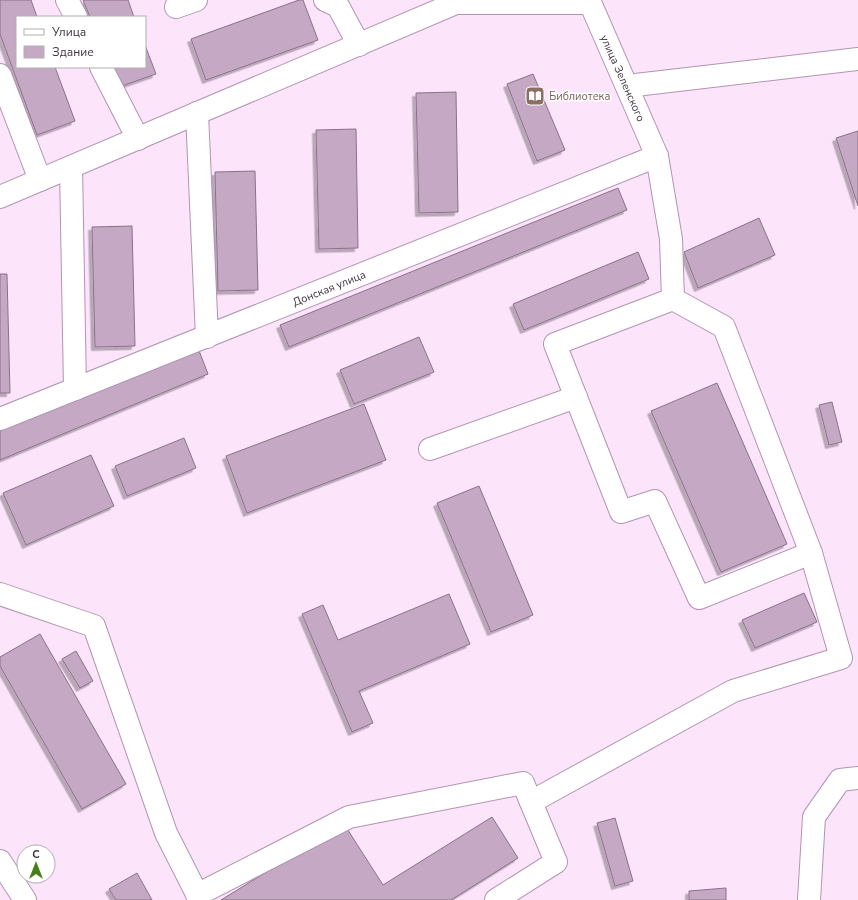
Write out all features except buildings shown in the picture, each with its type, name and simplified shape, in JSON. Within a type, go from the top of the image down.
[{"type":"street","points":[[67,0],[75,16]]},
{"type":"street","points":[[325,0],[338,6],[359,45]]},
{"type":"street","points":[[0,197],[456,3],[590,2]]},
{"type":"street","name":"улица Зеленского","points":[[590,2],[657,156],[671,239],[673,299]]},
{"type":"street","points":[[626,86],[858,59]]},
{"type":"street","points":[[102,68],[138,139]]},
{"type":"street","points":[[0,75],[40,180]]},
{"type":"street","points":[[197,113],[207,337]]},
{"type":"street","name":"Донская улица","points":[[0,419],[657,156]]},
{"type":"street","points":[[71,167],[75,389]]},
{"type":"street","points":[[531,802],[733,691],[841,658],[810,552],[724,327],[673,299],[555,344],[620,512],[655,501],[699,598],[810,552]]},
{"type":"street","points":[[430,449],[576,397]]},
{"type":"street","points":[[0,594],[94,626],[166,833],[198,898],[349,817],[523,783],[556,862],[496,900]]},
{"type":"street","points":[[809,900],[814,817],[840,780],[858,778]]},
{"type":"street","points":[[0,861],[26,900]]},
{"type":"place","name":"Библиотека","points":[[535,96]]}]
